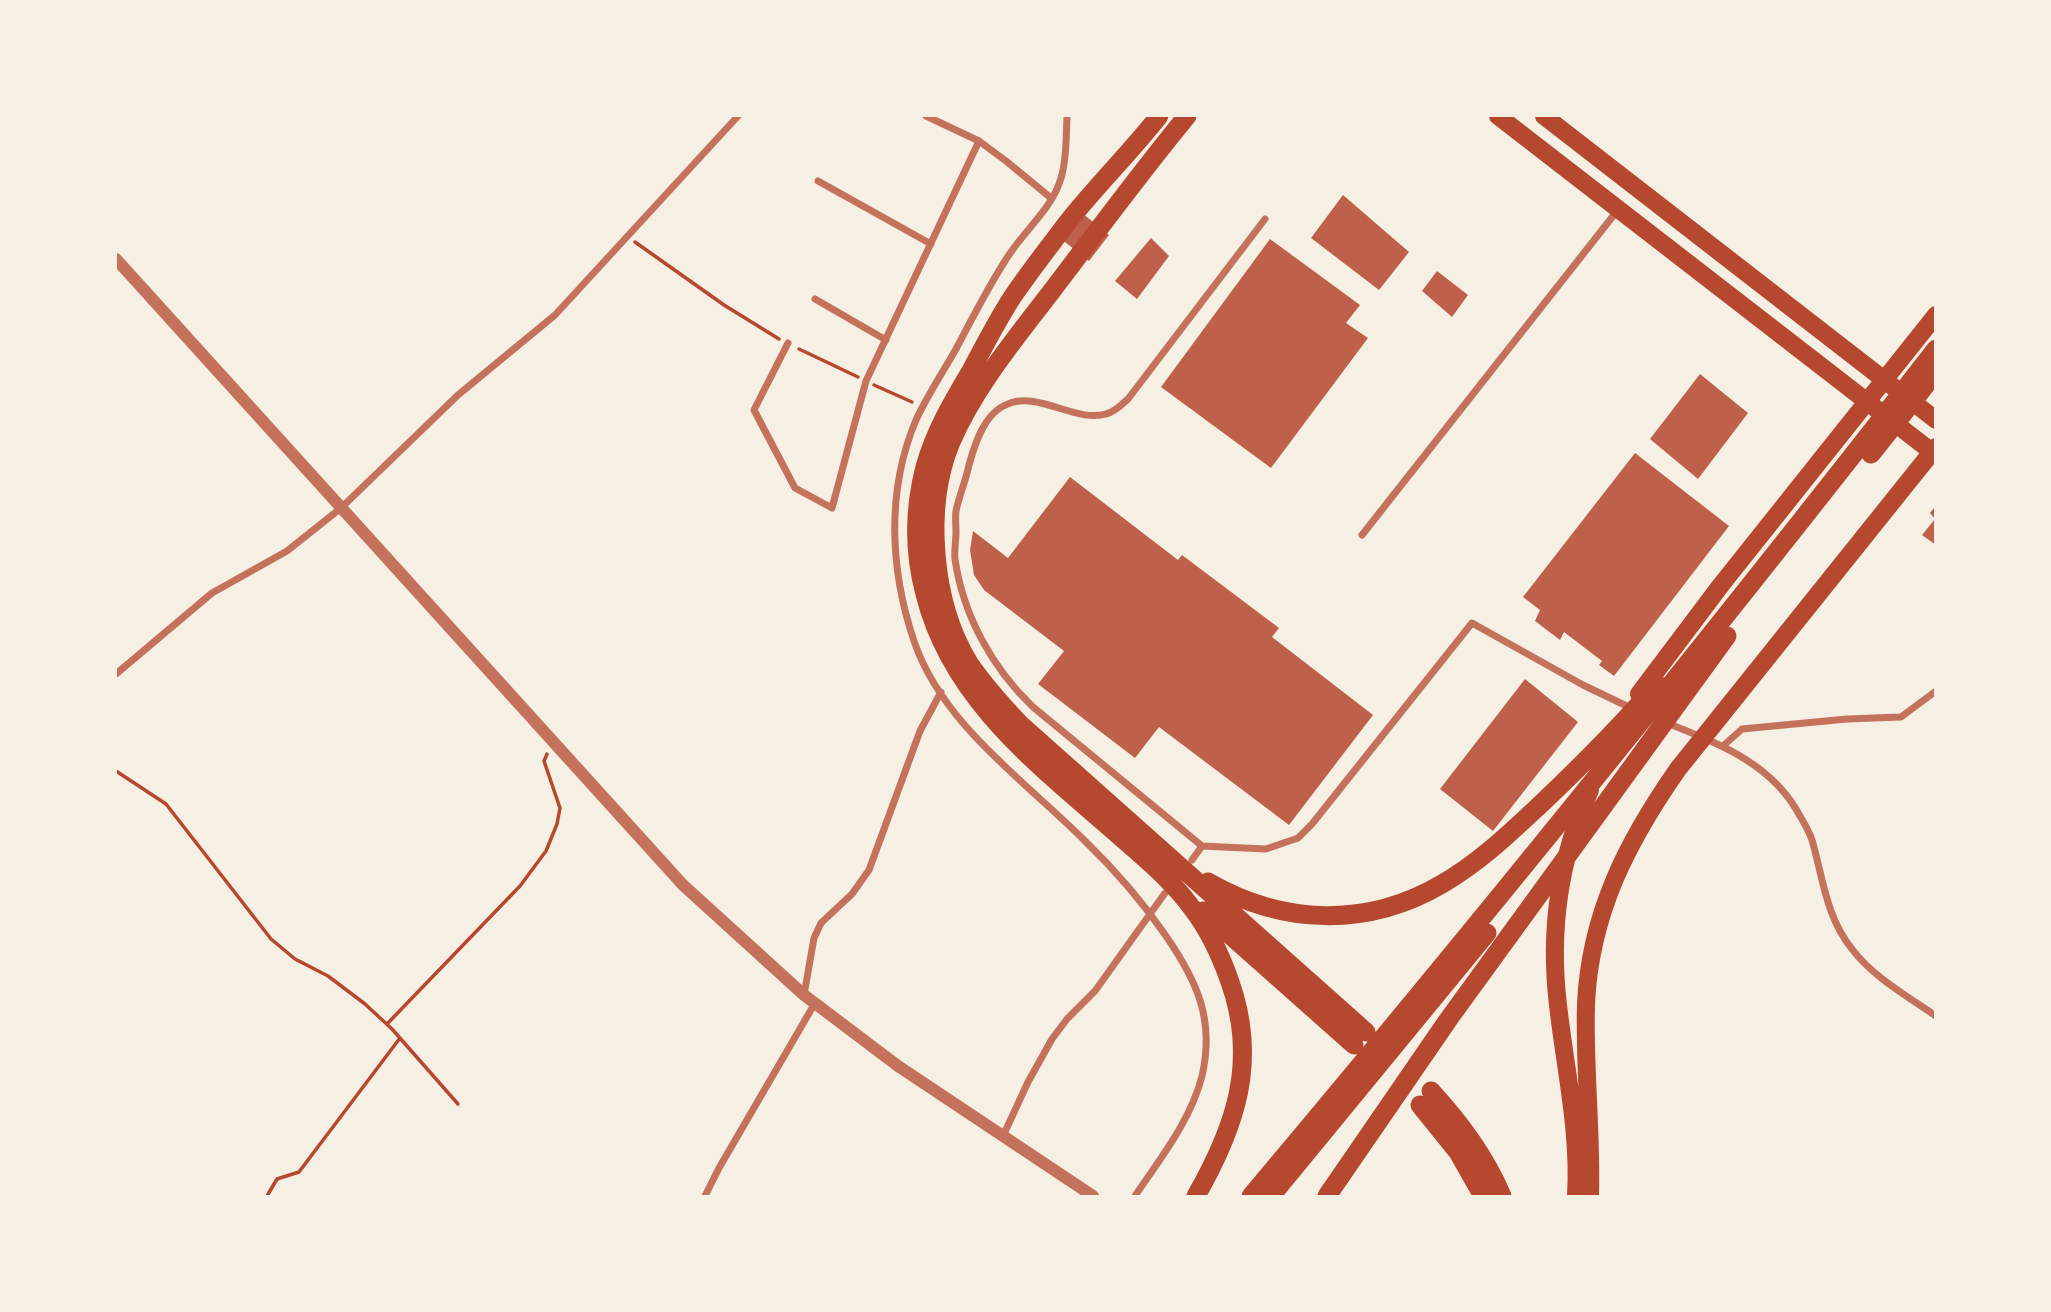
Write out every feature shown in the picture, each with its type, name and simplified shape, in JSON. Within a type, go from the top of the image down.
[{"type":"highway","points":[[1159,116],[1068,222],[1012,297],[950,406],[935,438],[918,504],[916,539],[919,572],[938,636],[954,668],[977,702],[1015,742],[1175,874],[1360,1038]]},
{"type":"highway","points":[[1187,116],[1092,237],[984,383],[951,443],[941,474],[934,539],[938,570],[953,630],[968,661],[989,691],[1020,724],[1175,874],[1224,965],[1242,1026],[1241,1087],[1219,1154],[1196,1196]]},
{"type":"highway","points":[[1175,874],[1256,905],[1296,915],[1333,917],[1370,912],[1407,900],[1442,884],[1478,859],[1564,782],[1644,699],[1713,620],[1863,427],[1936,349]]},
{"type":"highway","points":[[1327,1196],[1507,911],[1742,598],[1936,349]]},
{"type":"highway","points":[[1271,1196],[1507,911],[1936,372]]},
{"type":"highway","points":[[1251,1196],[1507,911]]},
{"type":"highway","points":[[1483,1196],[1425,1098],[1474,1142],[1490,1168],[1502,1196]]},
{"type":"main road","points":[[1498,116],[1934,451],[1703,737],[1651,807],[1629,846],[1611,886],[1599,923],[1586,1003],[1590,1196]]},
{"type":"main road","points":[[1544,116],[1936,420]]},
{"type":"main road","points":[[1576,1196],[1574,1133],[1555,968],[1557,900],[1574,828],[1613,737],[1630,708],[1714,594],[1936,315]]},
{"type":"street","points":[[116,674],[212,593],[287,551],[341,508],[458,395],[555,315],[738,116]]},
{"type":"street","points":[[926,116],[979,141],[1051,198]]},
{"type":"street","points":[[1068,116],[1062,176],[1051,198],[1006,257],[923,407],[904,455],[896,496],[894,550],[901,593],[915,644],[941,692],[971,735],[1085,841],[1150,912],[1189,970],[1204,1009],[1207,1041],[1201,1077],[1188,1112],[1135,1196]]},
{"type":"street","points":[[788,343],[754,410],[795,488],[832,508],[866,381],[979,141]]},
{"type":"street","points":[[818,181],[931,244]]},
{"type":"street","points":[[1363,535],[1619,210]]},
{"type":"street","points":[[1265,219],[1128,399],[1116,410],[1105,415],[1091,415],[1020,400],[1005,404],[992,415],[982,430],[956,511],[954,557],[979,635],[993,662],[1010,685],[1202,846],[1266,849],[1298,838],[1312,824],[1472,623],[1583,685],[1747,758],[1773,778],[1794,804],[1811,837],[1822,886],[1836,925],[1852,950],[1876,974],[1936,1016]]},
{"type":"street","points":[[116,260],[683,885],[804,995],[898,1066],[1093,1196]]},
{"type":"street","points":[[815,299],[886,340]]},
{"type":"street","points":[[1723,746],[1742,729],[1901,717],[1936,691]]},
{"type":"street","points":[[804,995],[814,938],[821,923],[852,894],[869,870],[920,731],[941,692]]},
{"type":"street","points":[[1003,1136],[1052,1039],[1067,1019],[1095,991],[1175,874],[1202,846]]},
{"type":"street","points":[[705,1196],[719,1167],[815,1003]]},
{"type":"path","points":[[627,236],[724,305],[788,343],[923,407]]},
{"type":"path","points":[[387,1024],[520,886],[546,851],[557,824],[559,808],[544,761],[551,740]]},
{"type":"path","points":[[116,771],[166,804],[271,939],[365,1004],[387,1024],[458,1104]]},
{"type":"path","points":[[267,1196],[276,1179],[299,1172],[400,1038]]},
{"type":"building","points":[[1343,195],[1409,252],[1379,290],[1311,238]]},
{"type":"building","points":[[1071,204],[1109,235],[1089,261],[1051,231]]},
{"type":"building","points":[[1151,238],[1169,256],[1137,299],[1115,281]]},
{"type":"building","points":[[1270,239],[1360,305],[1346,323],[1368,338],[1271,468],[1161,387]]},
{"type":"building","points":[[1437,271],[1468,295],[1452,317],[1422,291]]},
{"type":"building","points":[[1700,374],[1748,413],[1698,479],[1650,439]]},
{"type":"building","points":[[1635,453],[1729,526],[1614,676],[1599,665],[1602,661],[1564,632],[1560,640],[1535,621],[1540,610],[1523,597]]},
{"type":"building","points":[[1070,477],[1178,560],[1182,555],[1279,628],[1272,637],[1373,715],[1289,825],[1159,727],[1135,758],[1038,684],[1064,651],[984,590],[974,575],[970,550],[973,531],[1008,558]]},
{"type":"building","points":[[1936,505],[1936,545],[1922,535],[1935,519],[1930,513]]},
{"type":"building","points":[[1525,679],[1578,722],[1493,831],[1440,789]]}]
